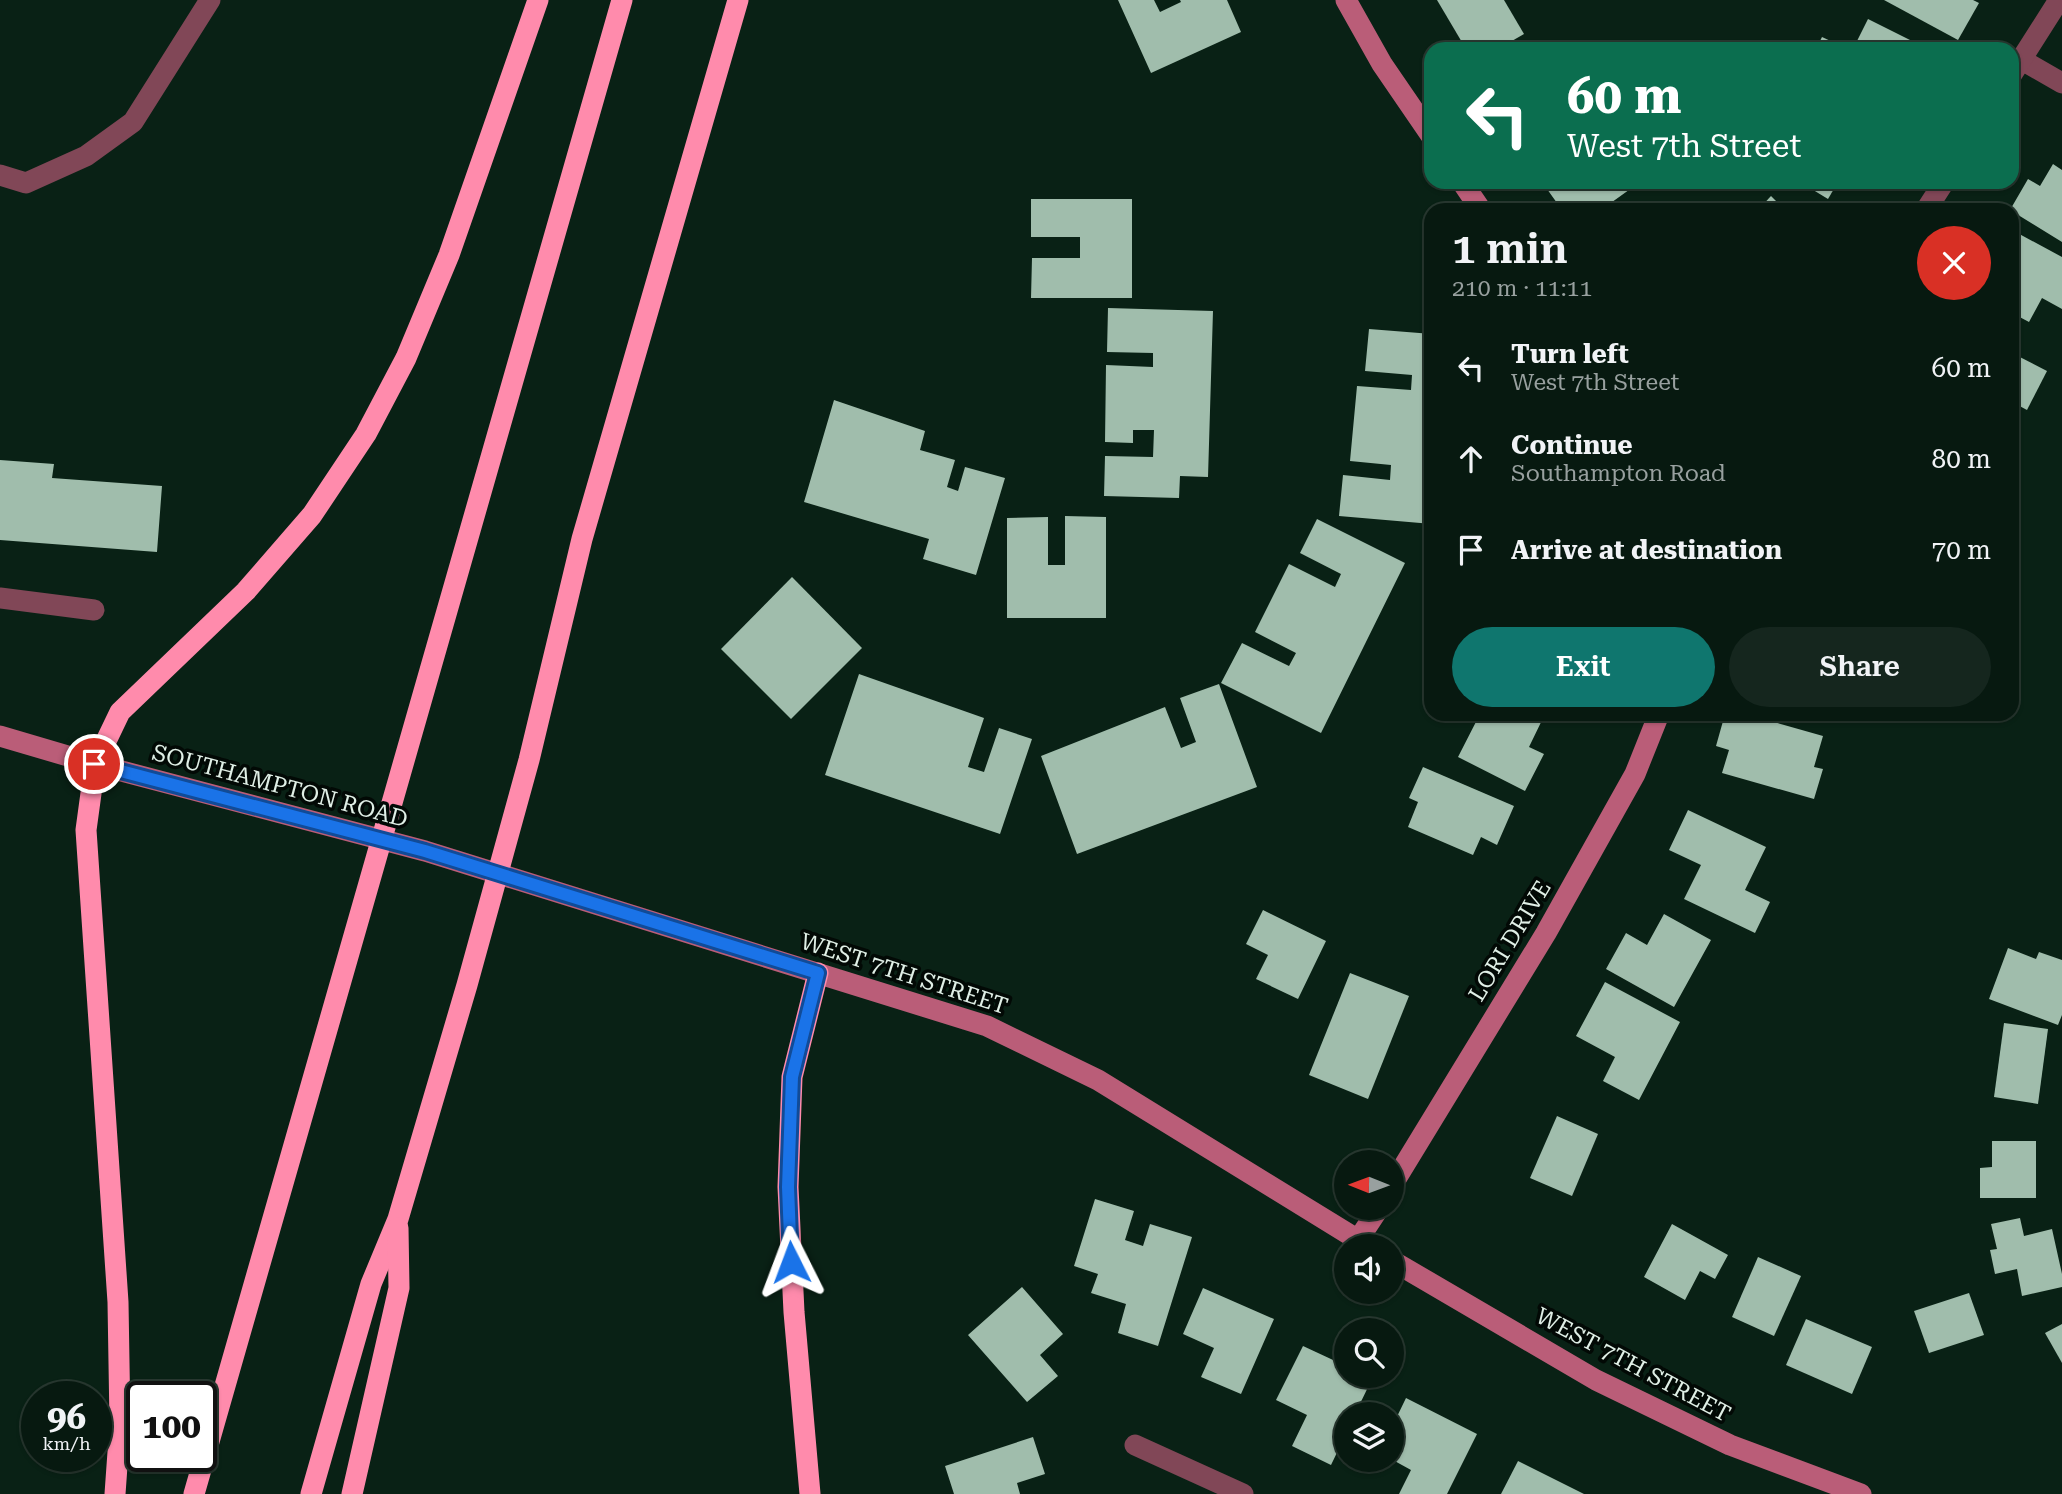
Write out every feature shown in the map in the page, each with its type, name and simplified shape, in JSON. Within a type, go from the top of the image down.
[{"type":"highway","points":[[116,1494],[120,1423],[118,1302],[86,830],[94,764],[120,712],[246,591],[312,515],[366,433],[406,358],[449,255],[538,0]]},
{"type":"highway","points":[[194,1494],[622,0]]},
{"type":"highway","points":[[311,1494],[371,1284],[398,1219],[467,985],[529,760],[582,540],[738,0]]},
{"type":"highway","points":[[810,1494],[794,1312],[788,1187],[792,1077],[818,973]]},
{"type":"highway","points":[[352,1494],[399,1288],[398,1219]]},
{"type":"street","points":[[0,175],[26,183],[86,156],[133,122],[210,0]]},
{"type":"street","points":[[1346,0],[1382,64],[1424,125]]},
{"type":"street","points":[[2019,64],[2059,0]]},
{"type":"street","points":[[2019,68],[2062,83]]},
{"type":"street","points":[[0,598],[94,610]]},
{"type":"street","name":"LORI DRIVE","points":[[1404,1166],[1546,933],[1635,774],[1656,721]]},
{"type":"street","name":"SOUTHAMPTON ROAD","points":[[0,736],[94,764],[425,851]]},
{"type":"street","name":"WEST 7TH STREET","points":[[425,851],[987,1026],[1098,1080],[1348,1234]]},
{"type":"street","name":"WEST 7TH STREET","points":[[1404,1268],[1596,1380],[1730,1445],[1861,1494]]},
{"type":"street","points":[[1135,1445],[1243,1494]]},
{"type":"building","points":[[1118,0],[1154,0],[1160,12],[1181,2],[1180,0],[1227,0],[1241,32],[1151,73]]},
{"type":"building","points":[[1437,0],[1504,0],[1524,34],[1510,42],[1462,42]]},
{"type":"building","points":[[1884,0],[1973,0],[1979,3],[1958,40]]},
{"type":"building","points":[[1868,19],[1914,42],[1856,42]]},
{"type":"building","points":[[1822,37],[1833,42],[1820,42]]},
{"type":"building","points":[[2053,164],[2062,170],[2062,242],[2019,216],[2019,203],[2014,203],[2028,179],[2040,186]]},
{"type":"building","points":[[1547,189],[1630,189],[1611,203],[1557,203]]},
{"type":"building","points":[[1812,189],[1834,189],[1828,199]]},
{"type":"building","points":[[1771,196],[1778,203],[1764,203]]},
{"type":"building","points":[[1031,199],[1132,199],[1132,298],[1031,298],[1032,258],[1080,258],[1080,237],[1031,237]]},
{"type":"building","points":[[2019,234],[2062,257],[2062,309],[2042,298],[2029,322],[2019,317]]},
{"type":"building","points":[[1108,308],[1213,311],[1208,477],[1180,476],[1179,498],[1104,496],[1105,456],[1153,457],[1154,430],[1133,430],[1133,443],[1105,442],[1106,365],[1153,367],[1153,353],[1107,352]]},
{"type":"building","points":[[1369,329],[1424,333],[1424,523],[1339,516],[1343,475],[1390,480],[1391,465],[1350,461],[1357,386],[1411,390],[1412,375],[1365,371]]},
{"type":"building","points":[[2019,357],[2047,371],[2027,410],[2019,406]]},
{"type":"building","points":[[834,400],[925,431],[920,450],[955,460],[947,487],[958,491],[965,467],[1005,478],[976,575],[923,559],[929,539],[804,502]]},
{"type":"building","points":[[0,460],[54,464],[52,478],[162,486],[157,552],[0,540]]},
{"type":"building","points":[[1065,516],[1106,517],[1106,618],[1007,618],[1007,518],[1048,517],[1048,565],[1065,565]]},
{"type":"building","points":[[1317,519],[1405,563],[1321,733],[1221,683],[1242,643],[1289,666],[1296,653],[1255,632],[1289,564],[1335,587],[1341,574],[1300,553]]},
{"type":"building","points":[[792,577],[862,648],[791,719],[721,649]]},
{"type":"building","points":[[859,674],[984,718],[968,767],[984,772],[999,728],[1032,739],[1000,834],[825,775]]},
{"type":"building","points":[[1219,684],[1257,787],[1077,854],[1041,756],[1165,707],[1181,748],[1196,742],[1180,698]]},
{"type":"building","points":[[1476,721],[1542,721],[1529,747],[1544,754],[1525,791],[1458,757]]},
{"type":"building","points":[[1723,721],[1770,721],[1823,736],[1814,767],[1823,769],[1814,799],[1722,773],[1729,750],[1716,746]]},
{"type":"building","points":[[1423,767],[1514,806],[1497,845],[1481,837],[1473,855],[1408,827],[1418,802],[1409,798]]},
{"type":"building","points":[[1688,810],[1766,847],[1745,890],[1770,902],[1755,933],[1684,899],[1701,865],[1669,850]]},
{"type":"building","points":[[1263,910],[1326,941],[1298,999],[1256,979],[1268,955],[1246,944]]},
{"type":"building","points":[[1664,914],[1711,940],[1674,1007],[1606,969],[1626,933],[1647,945]]},
{"type":"building","points":[[2008,948],[2036,959],[2039,952],[2062,960],[2062,1015],[2058,1025],[1989,999]]},
{"type":"building","points":[[1350,973],[1409,996],[1368,1099],[1309,1075]]},
{"type":"building","points":[[1605,982],[1680,1022],[1639,1100],[1603,1081],[1615,1057],[1576,1036]]},
{"type":"building","points":[[2004,1023],[2048,1029],[2038,1104],[1994,1097]]},
{"type":"building","points":[[1557,1116],[1598,1134],[1572,1196],[1530,1178]]},
{"type":"building","points":[[1992,1141],[2036,1141],[2036,1198],[1980,1198],[1980,1168],[1992,1167]]},
{"type":"building","points":[[1095,1199],[1134,1211],[1125,1240],[1143,1246],[1150,1224],[1192,1237],[1158,1346],[1118,1333],[1126,1304],[1091,1293],[1098,1274],[1074,1266]]},
{"type":"building","points":[[2020,1218],[2024,1236],[2052,1229],[2062,1274],[2062,1287],[2022,1296],[2017,1269],[1995,1274],[1990,1250],[1997,1249],[1991,1224]]},
{"type":"building","points":[[1672,1224],[1728,1255],[1715,1279],[1700,1271],[1685,1300],[1644,1277]]},
{"type":"building","points":[[1758,1257],[1801,1276],[1774,1336],[1732,1317]]},
{"type":"building","points":[[1022,1287],[1063,1334],[1040,1355],[1058,1376],[1027,1402],[968,1335]]},
{"type":"building","points":[[1203,1288],[1274,1319],[1241,1394],[1201,1377],[1214,1348],[1183,1334]]},
{"type":"building","points":[[1969,1293],[1984,1335],[1929,1353],[1914,1311]]},
{"type":"building","points":[[1806,1319],[1872,1347],[1852,1394],[1786,1365]]},
{"type":"building","points":[[2062,1324],[2062,1363],[2045,1333]]},
{"type":"building","points":[[1303,1346],[1334,1360],[1334,1388],[1368,1388],[1361,1402],[1334,1402],[1334,1459],[1331,1465],[1292,1446],[1307,1415],[1276,1400]]},
{"type":"building","points":[[1406,1398],[1477,1434],[1447,1494],[1399,1494],[1411,1470],[1404,1466]]},
{"type":"building","points":[[1033,1437],[1045,1474],[1017,1483],[1020,1494],[954,1494],[945,1466]]},
{"type":"building","points":[[1518,1461],[1584,1494],[1501,1494]]},
{"type":"route","points":[[94,764],[425,851],[818,973],[792,1077],[788,1187],[791,1262]]}]
